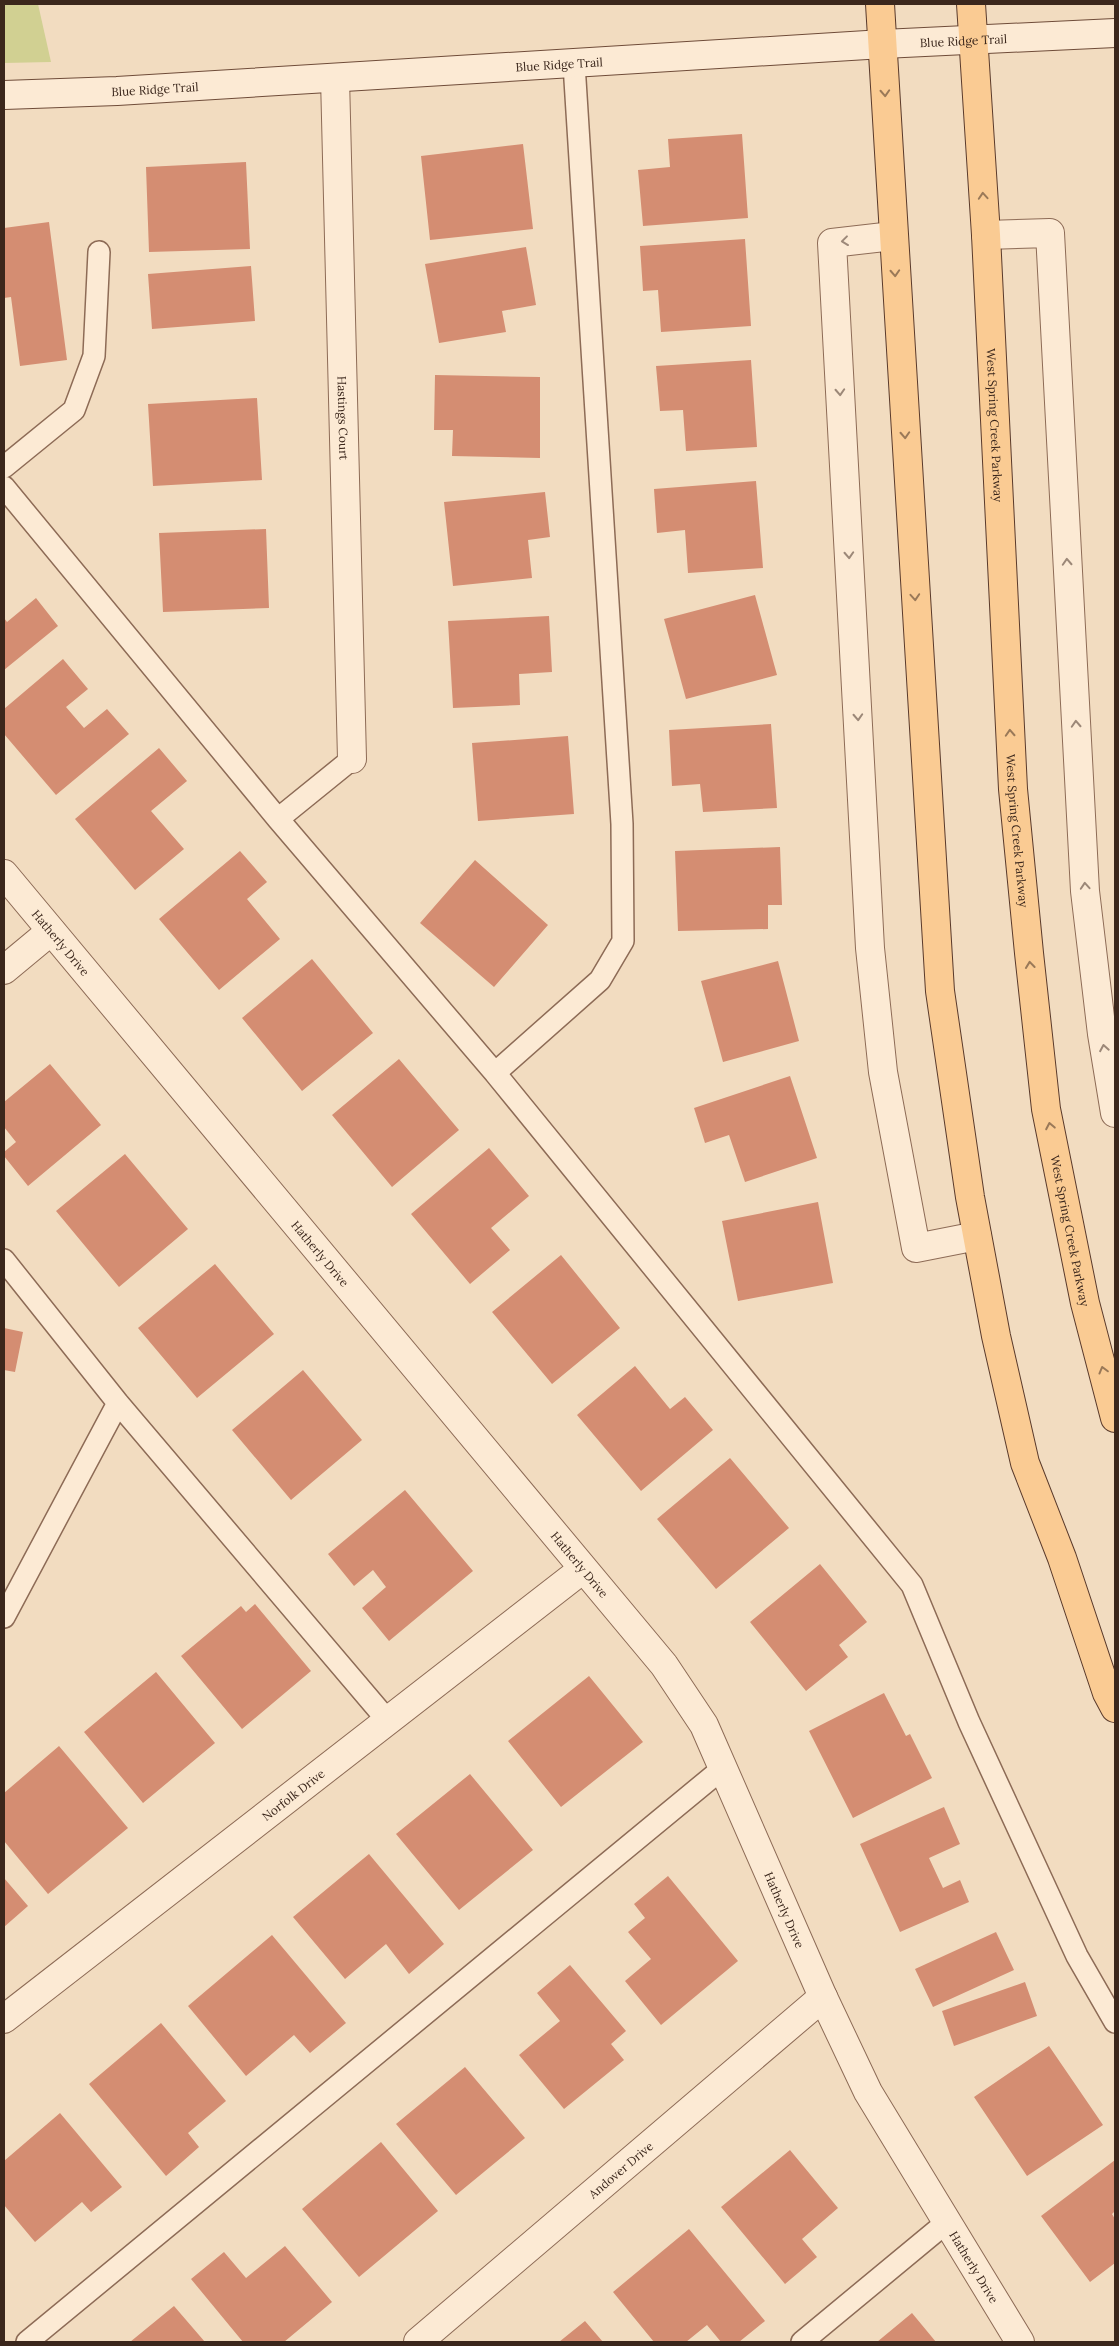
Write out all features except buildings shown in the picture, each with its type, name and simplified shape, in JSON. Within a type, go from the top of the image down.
[{"type":"main road","points":[[880,4],[940,990],[977,1236],[996,1336],[1025,1463],[1062,1558],[1107,1693],[1115,1708]]},
{"type":"main road","name":"West Spring Creek Parkway","points":[[971,4],[986,235],[1013,789],[1030,963],[1046,1109],[1085,1303],[1115,1418]]},
{"type":"street","name":"Blue Ridge Trail","points":[[4,95],[117,91],[883,44],[1115,33]]},
{"type":"street","name":"Hastings Court","points":[[335,78],[352,759]]},
{"type":"street","points":[[986,235],[1050,233],[1085,892],[1102,1034],[1115,1113]]},
{"type":"street","points":[[893,236],[832,243],[870,948],[883,1072],[916,1248],[977,1236]]},
{"type":"street","name":"Hatherly Drive","points":[[4,874],[664,1665],[704,1725],[823,1997],[868,2092],[1020,2342]]},
{"type":"street","points":[[4,970],[51,931]]},
{"type":"street","name":"Norfolk Drive","points":[[4,2019],[583,1569]]},
{"type":"street","name":"Andover Drive","points":[[418,2342],[823,1997]]},
{"type":"lane","points":[[495,1073],[600,980],[623,942],[622,824],[574,64]]},
{"type":"lane","points":[[4,467],[74,410],[94,356],[99,252]]},
{"type":"lane","points":[[4,488],[278,819],[495,1073],[912,1585],[969,1722],[1077,1956],[1115,2022]]},
{"type":"lane","points":[[278,819],[352,759]]},
{"type":"lane","points":[[4,1260],[118,1403],[388,1720]]},
{"type":"lane","points":[[4,1617],[118,1403]]},
{"type":"lane","points":[[27,2342],[723,1768]]},
{"type":"lane","points":[[802,2342],[947,2222]]},
{"type":"shaded area","points":[[4,4],[38,4],[51,62],[4,63]]}]
